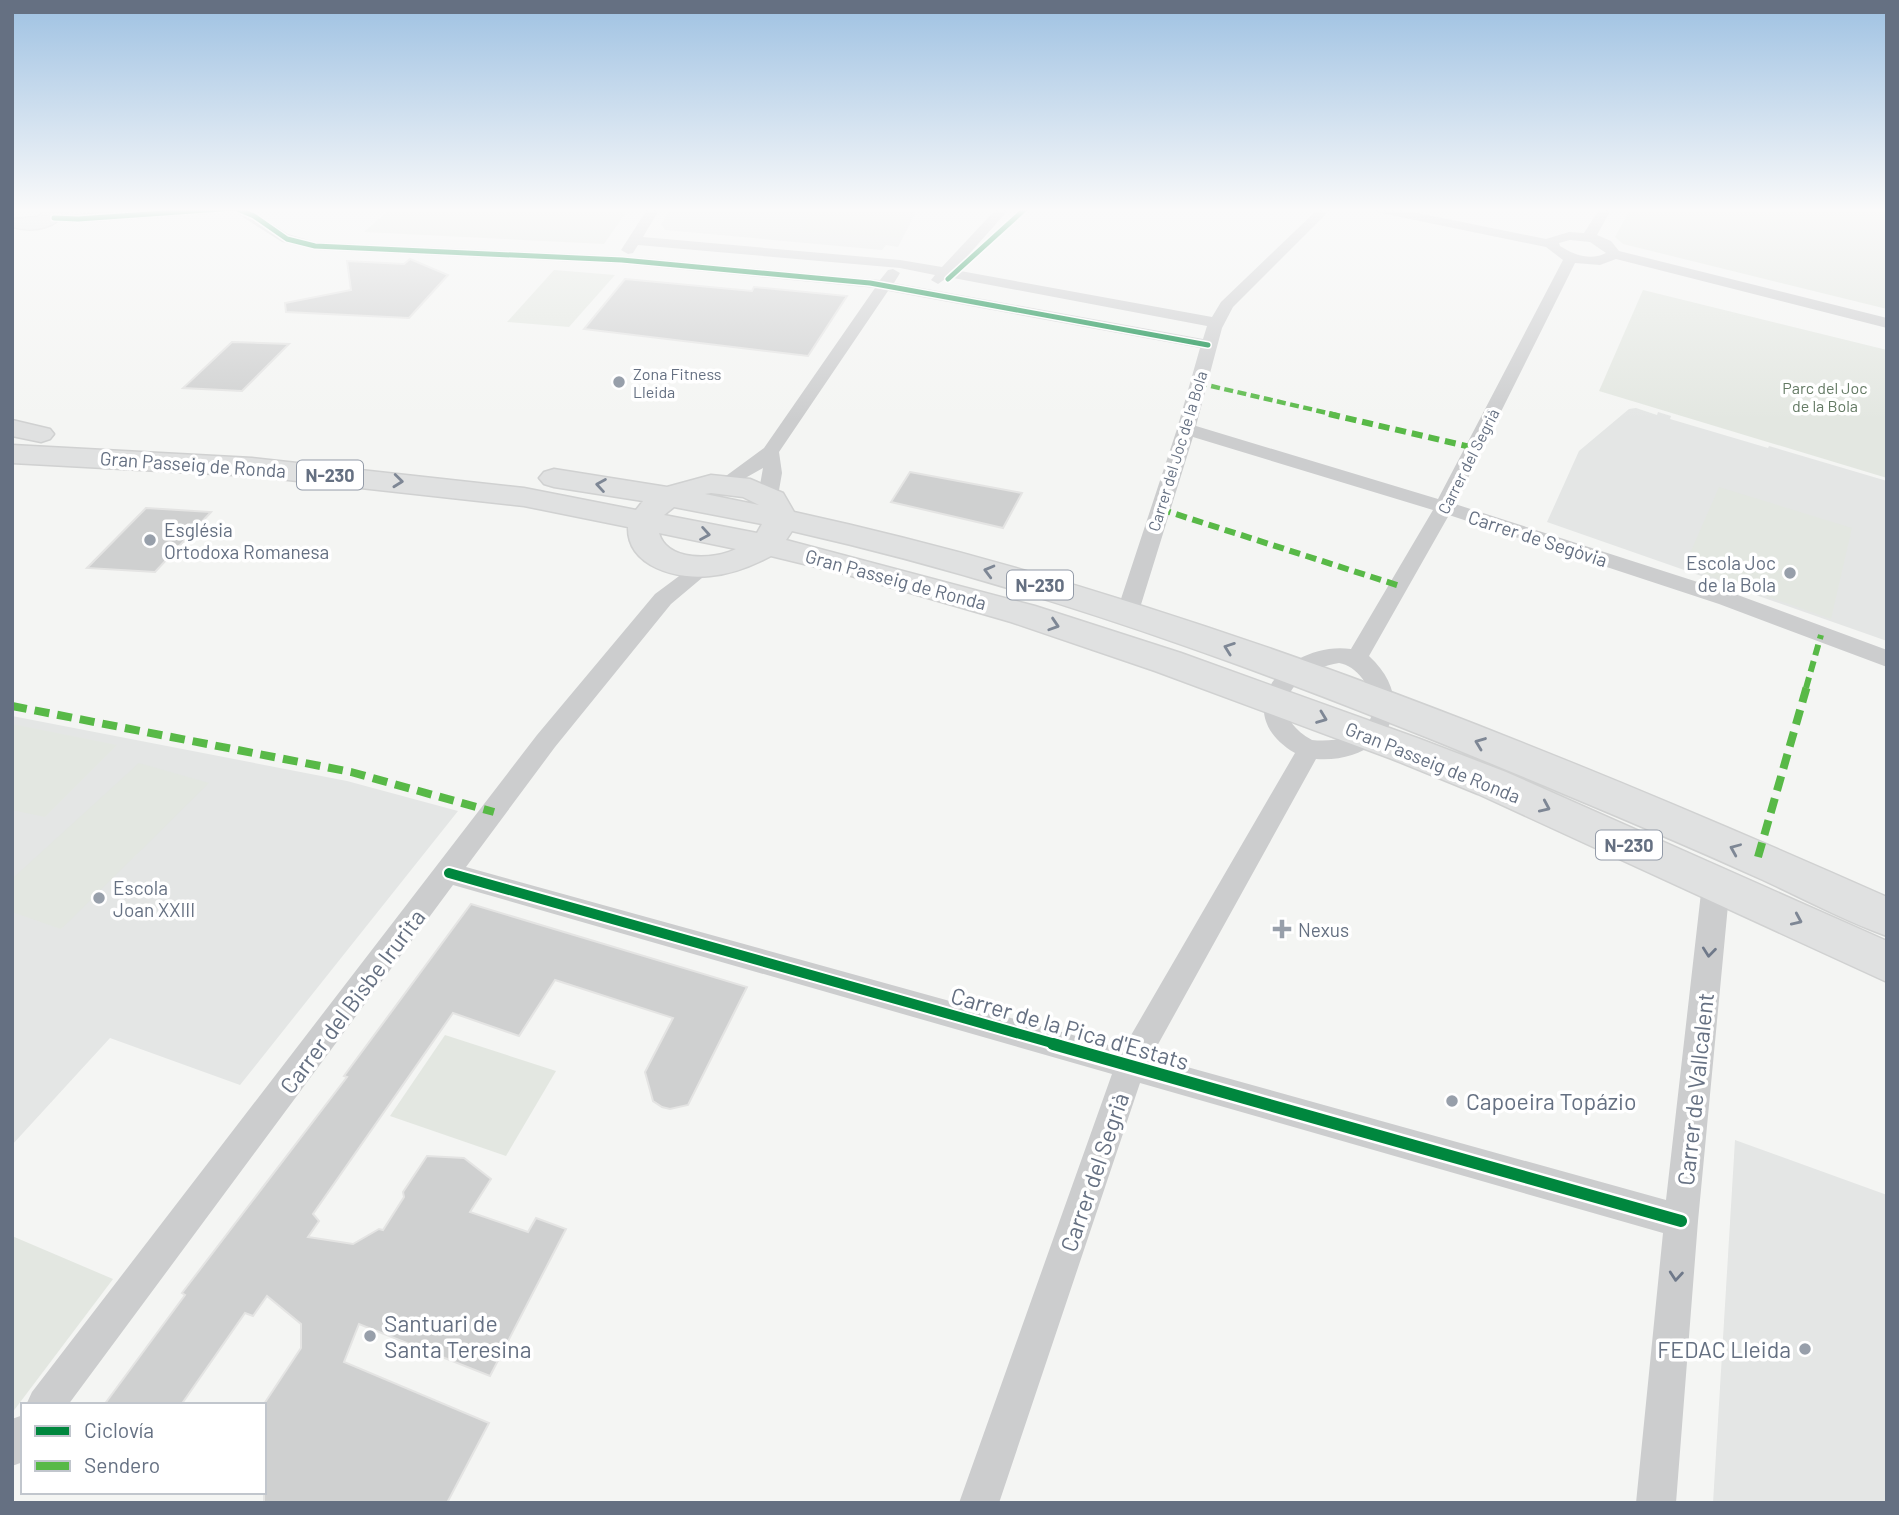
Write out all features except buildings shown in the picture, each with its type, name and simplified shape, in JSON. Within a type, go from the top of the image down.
[{"type":"main road","name":"Gran Passeig de Ronda","points":[[12,434],[171,438],[293,446],[431,461],[669,496],[772,520],[846,533],[1128,611],[1284,686],[1375,721],[1637,806],[1758,857],[1887,917]]},
{"type":"main road","name":"Gran Passeig de Ronda","points":[[12,454],[253,467],[403,482],[524,497],[644,522],[772,520],[847,564],[1284,686]]},
{"type":"main road","points":[[724,484],[753,488],[772,520],[742,559],[705,567],[672,563],[648,547],[643,535],[644,522],[649,513],[669,496],[689,488],[724,484]]},
{"type":"main road","name":"Gran Passeig de Ronda","points":[[1375,721],[1492,783],[1887,962]]},
{"type":"street","points":[[819,279],[929,292],[1208,345]]},
{"type":"street","points":[[724,484],[750,469],[770,452],[890,279]]},
{"type":"street","points":[[929,292],[940,279]]},
{"type":"street","points":[[981,279],[1217,323]]},
{"type":"street","name":"Carrer del Joc de la Bola","points":[[1128,611],[1186,429],[1208,345],[1226,305],[1253,279]]},
{"type":"street","name":"Carrer del Segrià","points":[[1356,659],[1444,508],[1560,279]]},
{"type":"street","points":[[1712,279],[1887,323]]},
{"type":"street","points":[[12,428],[41,434]]},
{"type":"street","name":"Carrer de Segòvia","points":[[1186,429],[1727,599],[1887,659]]},
{"type":"street","points":[[770,452],[773,473],[772,520]]},
{"type":"street","name":"Carrer del Bisbe Irurita","points":[[663,599],[672,563]]},
{"type":"street","name":"Carrer del Bisbe Irurita","points":[[47,1403],[546,741],[663,599],[705,567]]},
{"type":"street","points":[[1326,656],[1356,659],[1378,684],[1375,721],[1345,747],[1329,750],[1309,748],[1289,737],[1277,719],[1284,686],[1305,662],[1326,656]]},
{"type":"street","name":"Carrer del Segrià","points":[[979,1503],[1130,1064],[1309,748]]},
{"type":"street","name":"Carrer de la Pica d'Estats","points":[[449,873],[1681,1220]]},
{"type":"street","name":"Carrer de Vallcalent","points":[[1656,1503],[1681,1220],[1716,884]]},
{"type":"shaded area","name":"Escola Joc de la Bola","points":[[1636,408],[1657,415],[1658,412],[1671,416],[1670,419],[1887,481],[1887,641],[1547,522],[1579,451],[1629,409]]},
{"type":"shaded area","points":[[12,716],[347,781],[458,811],[240,1085],[110,1038],[12,1145]]},
{"type":"shaded area","name":"FEDAC Lleida","points":[[1735,1140],[1887,1195],[1887,1503],[1713,1503]]},
{"type":"green space","points":[[546,279],[612,279],[569,327],[507,322]]},
{"type":"green space","points":[[1764,279],[1887,279],[1887,309]]},
{"type":"green space","name":"Parc del Joc de la Bola","points":[[1643,290],[1887,350],[1887,478],[1599,391]]},
{"type":"green space","points":[[1719,487],[1852,528],[1831,619],[1684,567]]},
{"type":"green space","points":[[12,724],[117,745],[45,817],[12,810]]},
{"type":"green space","points":[[139,763],[209,783],[61,929],[12,912],[12,879]]},
{"type":"green space","points":[[445,1035],[556,1071],[506,1156],[390,1116]]},
{"type":"green space","points":[[12,1236],[113,1279],[12,1413]]},
{"type":"marked path","points":[[1198,383],[1475,448]]},
{"type":"marked path","points":[[1160,509],[1400,586]]},
{"type":"marked path","points":[[1758,857],[1821,635]]},
{"type":"marked path","points":[[12,706],[351,772],[494,812]]},
{"type":"cycle path","points":[[824,279],[870,283],[1208,345]]},
{"type":"cycle path","points":[[449,873],[1681,1221]]},
{"type":"place","name":"Zona Fitness Lleida","points":[[619,382]]},
{"type":"place","name":"Església Ortodoxa Romanesa","points":[[150,540]]},
{"type":"place","name":"Escola Joc de la Bola","points":[[1790,573]]},
{"type":"place","name":"Escola Joan XXIII","points":[[99,898]]},
{"type":"place","name":"Nexus","points":[[1282,929]]},
{"type":"place","name":"Capoeira Topázio","points":[[1452,1101]]},
{"type":"place","name":"Santuari de Santa Teresina","points":[[370,1336]]},
{"type":"place","name":"FEDAC Lleida","points":[[1805,1349]]}]
